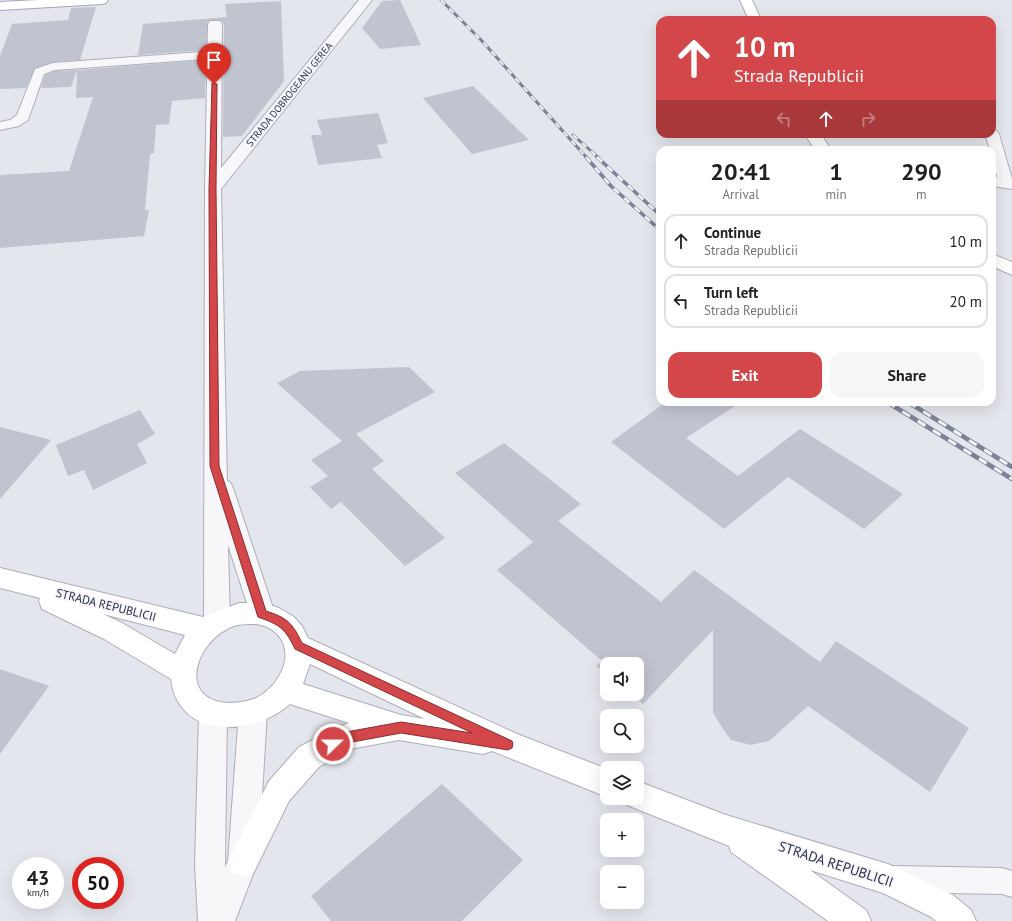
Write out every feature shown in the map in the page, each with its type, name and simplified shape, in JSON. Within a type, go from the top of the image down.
[{"type":"main road","points":[[0,6],[102,0]]},
{"type":"main road","points":[[746,0],[754,16]]},
{"type":"main road","points":[[996,261],[1012,269]]},
{"type":"main road","name":"STRADA REPUBLICII","points":[[3,579],[212,625]]},
{"type":"main road","name":"STRADA REPUBLICII","points":[[3,579],[106,627],[182,672]]},
{"type":"main road","points":[[239,614],[262,614],[278,620],[291,630],[298,646],[299,660],[294,675],[285,690],[271,703],[253,712],[233,716],[213,713],[196,705],[185,690],[182,672],[185,657],[194,642],[212,625],[239,614]]},
{"type":"main road","points":[[298,646],[508,744],[600,780]]},
{"type":"main road","points":[[285,690],[401,728],[508,744]]},
{"type":"main road","points":[[243,861],[279,791],[308,756],[346,737],[401,728]]},
{"type":"main road","name":"STRADA REPUBLICII","points":[[644,798],[726,830],[888,879],[942,906],[960,921]]},
{"type":"main road","name":"STRADA REPUBLICII","points":[[726,830],[855,921]]},
{"type":"street","name":"STRADA DOBROGEANU GEREA","points":[[213,189],[366,0]]},
{"type":"street","points":[[212,625],[214,466],[214,24]]},
{"type":"street","points":[[214,466],[262,614]]},
{"type":"street","points":[[220,921],[243,861],[253,712]]},
{"type":"street","points":[[213,713],[210,865],[214,921]]},
{"type":"lane","points":[[0,126],[14,123],[22,117],[39,72],[53,67],[214,55]]},
{"type":"lane","points":[[996,152],[1003,183]]},
{"type":"lane","points":[[888,879],[1002,881],[1012,884]]},
{"type":"building","points":[[400,0],[421,45],[380,49],[362,28],[382,1]]},
{"type":"building","points":[[281,1],[284,81],[242,136],[223,137],[224,24],[221,20],[210,20],[207,23],[206,50],[138,55],[143,24],[227,17],[225,4]]},
{"type":"building","points":[[96,7],[80,60],[53,62],[35,68],[26,88],[0,89],[0,56],[12,24],[68,20],[71,8]]},
{"type":"building","points":[[206,60],[205,98],[172,101],[169,124],[156,125],[154,153],[150,154],[145,210],[149,210],[144,236],[0,248],[0,175],[69,171],[93,97],[76,98],[77,70]]},
{"type":"building","points":[[77,70],[71,87],[41,88],[45,75],[55,71]]},
{"type":"building","points":[[473,86],[529,140],[472,154],[423,98]]},
{"type":"building","points":[[378,113],[388,143],[377,145],[382,158],[318,165],[311,135],[322,135],[317,120]]},
{"type":"building","points":[[409,367],[435,392],[356,434],[384,461],[372,469],[445,538],[405,566],[341,502],[331,509],[310,487],[328,476],[311,460],[342,441],[277,383],[300,371]]},
{"type":"building","points":[[660,406],[735,406],[686,438],[738,476],[800,429],[903,494],[864,529],[788,477],[724,529],[611,442]]},
{"type":"building","points":[[140,410],[155,434],[137,444],[147,463],[93,490],[84,470],[68,476],[56,445]]},
{"type":"building","points":[[0,427],[51,440],[0,499]]},
{"type":"building","points":[[504,443],[581,504],[558,521],[661,602],[694,570],[820,662],[836,641],[969,728],[930,792],[808,706],[769,741],[751,745],[731,740],[713,712],[713,630],[643,704],[639,701],[644,701],[644,657],[600,657],[600,659],[497,570],[533,542],[455,473]]},
{"type":"building","points":[[600,663],[600,669],[596,666]]},
{"type":"building","points":[[0,669],[49,686],[0,754]]},
{"type":"building","points":[[442,784],[523,860],[462,921],[331,921],[311,896]]},
{"type":"railway","points":[[441,0],[482,41],[587,158]]},
{"type":"railway","points":[[573,135],[599,158]]},
{"type":"railway","points":[[586,157],[611,186],[656,226]]},
{"type":"railway","points":[[597,157],[656,211]]},
{"type":"railway","points":[[893,406],[1012,479]]},
{"type":"railway","points":[[914,406],[1012,467]]},
{"type":"route","points":[[214,84],[214,466],[262,614],[278,620],[291,630],[298,646],[508,744],[401,728],[346,737],[333,744]]}]
